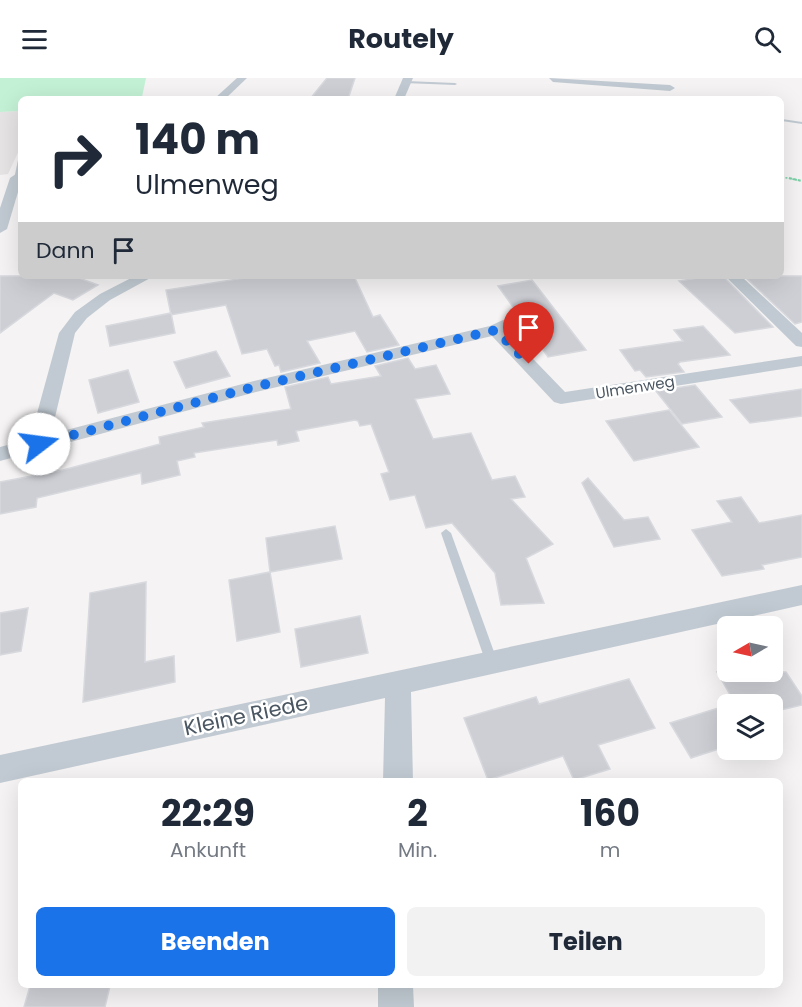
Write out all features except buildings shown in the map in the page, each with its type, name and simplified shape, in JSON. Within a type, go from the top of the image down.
[{"type":"street","points":[[222,96],[242,78]]},
{"type":"street","points":[[669,96],[675,78]]},
{"type":"street","points":[[553,79],[670,88]]},
{"type":"street","points":[[400,96],[407,80]]},
{"type":"street","points":[[0,179],[18,178],[0,229]]},
{"type":"street","points":[[39,444],[67,333],[81,315],[105,297],[141,279]]},
{"type":"street","points":[[735,279],[802,342]]},
{"type":"street","points":[[0,454],[254,387],[496,330],[509,323],[534,318]]},
{"type":"street","name":"Ulmenweg","points":[[496,330],[561,398],[802,360]]},
{"type":"street","name":"Kleine Riede","points":[[0,769],[802,595]]},
{"type":"street","points":[[398,682],[398,778]]},
{"type":"street","points":[[396,988],[396,1007]]},
{"type":"lane","points":[[407,80],[455,84]]},
{"type":"lane","points":[[784,120],[802,123]]},
{"type":"lane","points":[[446,532],[492,663]]},
{"type":"path","points":[[784,177],[802,181]]},
{"type":"shaded area","points":[[18,111],[18,152],[8,174],[0,175],[0,112]]},
{"type":"green space","points":[[0,78],[146,78],[142,96],[18,96],[18,111],[0,112]]},
{"type":"route","points":[[39,444],[254,387],[496,330],[529,364]]}]
